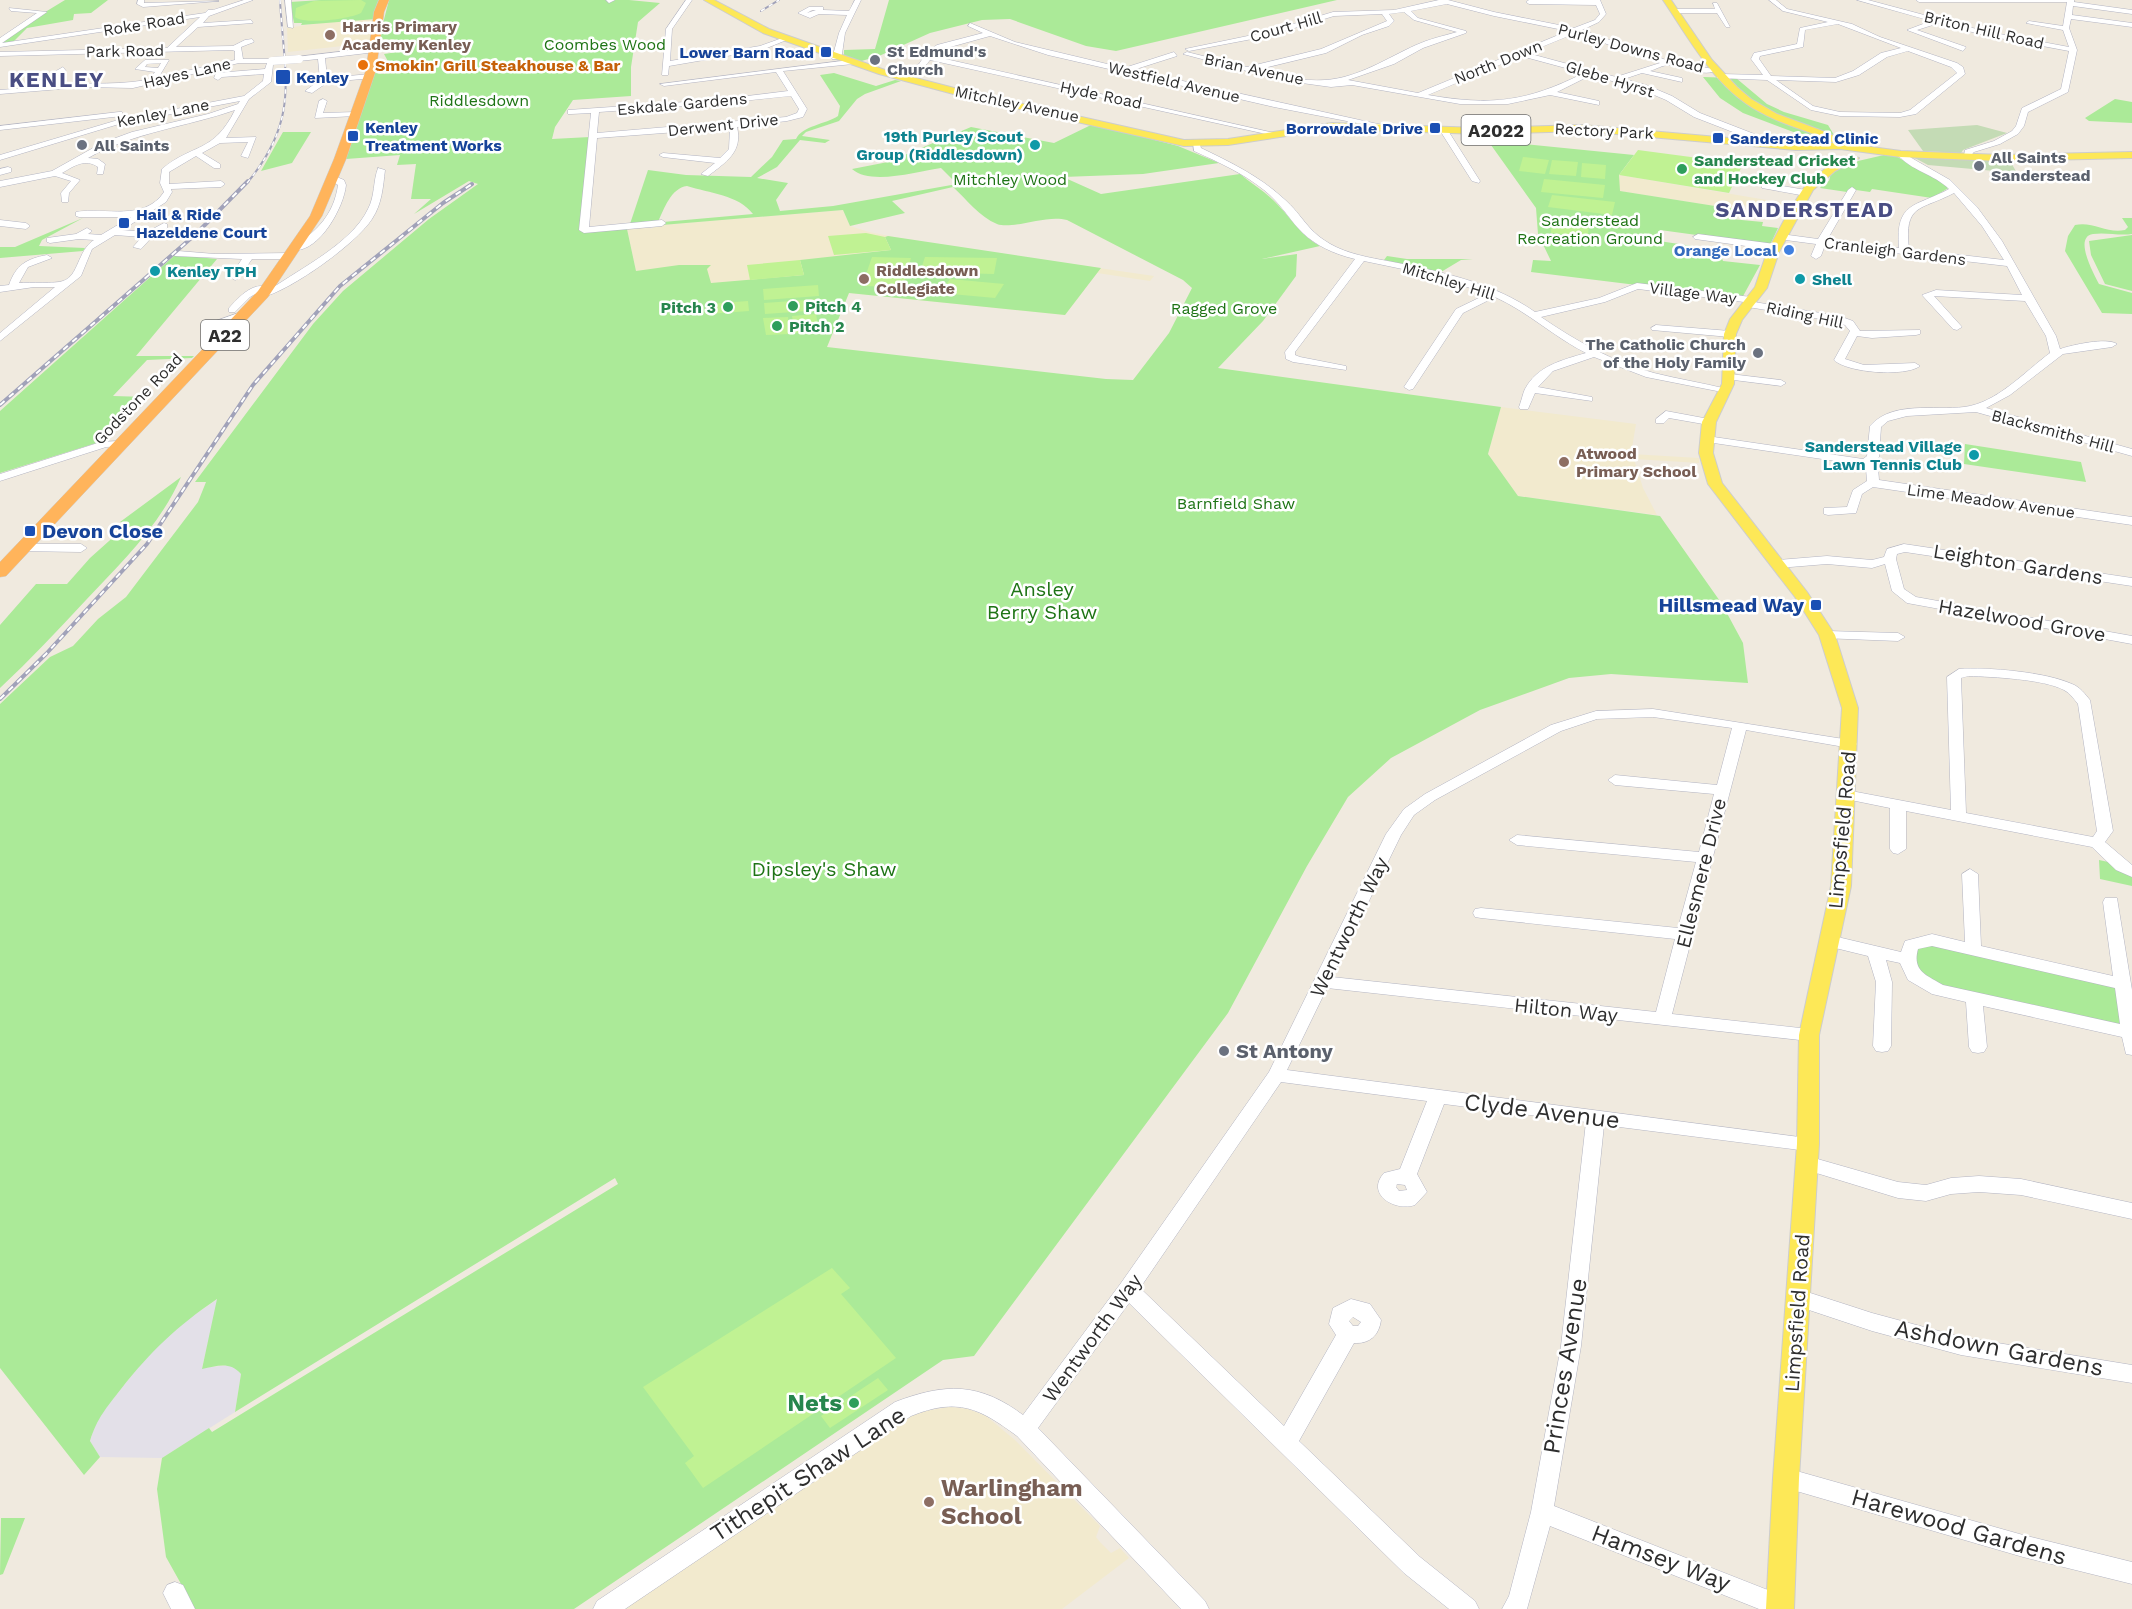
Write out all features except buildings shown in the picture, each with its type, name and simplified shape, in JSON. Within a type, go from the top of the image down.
[{"type":"highway","name":"Godstone Road","points":[[0,572],[238,312],[265,291],[293,252],[316,216],[357,114],[370,76],[379,12],[384,0]]},
{"type":"main road","name":"Mitchley Avenue","points":[[708,0],[744,21],[785,39],[900,77],[1172,141],[1196,144]]},
{"type":"main road","points":[[1667,0],[1717,73],[1748,101],[1828,148],[1855,153],[2008,158],[2132,155]]},
{"type":"main road","name":"Rectory Park","points":[[1196,144],[1228,142],[1332,126],[1383,126],[1443,129],[1582,128],[1828,148]]},
{"type":"main road","points":[[1828,148],[1855,153]]},
{"type":"main road","points":[[1828,148],[1837,162],[1836,166]]},
{"type":"main road","name":"Limpsfield Road","points":[[1780,1607],[1807,1153],[1809,1035],[1841,886],[1850,744],[1850,708],[1827,635],[1802,595],[1715,484],[1707,461],[1707,439],[1709,422],[1730,376],[1730,334],[1736,319],[1761,288],[1766,267],[1775,248],[1806,193],[1817,179],[1855,153]]},
{"type":"street","points":[[0,43],[44,12],[10,7],[18,0]]},
{"type":"street","points":[[141,0],[139,3],[143,4],[216,1]]},
{"type":"street","name":"Roke Road","points":[[0,43],[209,14],[223,11],[237,2],[250,0]]},
{"type":"street","points":[[288,0],[291,26],[302,25]]},
{"type":"street","points":[[667,105],[664,84],[669,29],[688,0]]},
{"type":"street","points":[[813,64],[838,54],[842,33],[858,0]]},
{"type":"street","points":[[1772,0],[1785,10],[1839,22],[1954,65],[1962,72],[1908,114],[1840,114],[1822,111],[1801,102],[1770,79],[1755,57],[1800,45],[1802,29],[1839,22]]},
{"type":"street","name":"Briton Hill Road","points":[[1862,0],[2000,37],[2073,50]]},
{"type":"street","points":[[1919,0],[2071,2],[2132,12]]},
{"type":"street","points":[[168,50],[209,14],[216,1]]},
{"type":"street","name":"Court Hill","points":[[1125,71],[1174,54],[1171,52],[1173,50],[1188,52],[1268,34],[1334,14],[1387,17],[1444,1]]},
{"type":"street","name":"Purley Downs Road","points":[[1444,1],[1575,31],[1697,70],[1770,79],[1846,78],[1884,55],[1907,49]]},
{"type":"street","points":[[1536,2],[1598,2]]},
{"type":"street","name":"North Down","points":[[1421,94],[1600,19],[1603,14],[1598,2]]},
{"type":"street","points":[[1968,156],[1971,150],[2012,134],[2020,126],[2022,113],[2025,110],[2065,90],[2073,50],[2066,27],[2071,2]]},
{"type":"street","points":[[1674,11],[1716,8],[1728,26]]},
{"type":"street","points":[[1406,10],[1414,18],[1425,22]]},
{"type":"street","points":[[818,12],[851,13]]},
{"type":"street","points":[[1249,69],[1319,52],[1387,17],[1403,23],[1425,22]]},
{"type":"street","points":[[2068,17],[2132,25]]},
{"type":"street","points":[[1938,21],[1910,30],[1963,50]]},
{"type":"street","points":[[198,25],[251,22]]},
{"type":"street","name":"Brian Avenue","points":[[1188,52],[1285,79],[1339,81],[1394,61],[1422,45],[1464,32],[1425,22]]},
{"type":"street","points":[[2029,23],[2066,27]]},
{"type":"street","name":"Westfield Avenue","points":[[970,25],[1028,48],[1274,105],[1383,126]]},
{"type":"street","points":[[0,27],[16,31]]},
{"type":"street","points":[[900,77],[922,66],[928,57],[948,43],[988,34]]},
{"type":"street","points":[[666,62],[762,48],[785,39]]},
{"type":"street","points":[[238,61],[239,50],[235,48],[247,41]]},
{"type":"street","name":"Park Road","points":[[0,54],[235,48]]},
{"type":"street","points":[[326,80],[323,79],[315,56],[357,48]]},
{"type":"street","name":"Hayes Lane","points":[[0,93],[85,85],[134,86],[238,61],[299,59],[373,50]]},
{"type":"street","name":"Glebe Hyrst","points":[[1519,53],[1618,79],[1661,94],[1694,114],[1759,139],[1761,143]]},
{"type":"street","name":"Hyde Road","points":[[928,57],[1275,134]]},
{"type":"street","points":[[3,187],[55,173],[122,138],[210,116],[265,86],[269,65],[272,61]]},
{"type":"street","points":[[664,84],[813,64],[850,62]]},
{"type":"street","points":[[1618,79],[1669,62]]},
{"type":"street","points":[[63,69],[41,82],[85,85]]},
{"type":"street","points":[[161,70],[156,76],[164,79]]},
{"type":"street","name":"Derwent Drive","points":[[593,136],[733,125],[788,119],[800,115],[803,109],[779,70]]},
{"type":"street","points":[[218,78],[219,75],[269,71]]},
{"type":"street","points":[[1642,71],[1679,80]]},
{"type":"street","name":"Brian Avenue","points":[[1339,81],[1461,100],[1494,102],[1530,98],[1592,72]]},
{"type":"street","points":[[309,91],[326,80],[370,76]]},
{"type":"street","name":"Brian Avenue","points":[[1322,82],[1331,85],[1349,84]]},
{"type":"street","points":[[1548,92],[1596,103]]},
{"type":"street","name":"Eskdale Gardens","points":[[571,112],[793,93]]},
{"type":"street","points":[[0,128],[241,101]]},
{"type":"street","points":[[0,338],[40,302],[78,274],[88,248],[101,238],[145,214],[168,195],[164,178],[165,171],[174,163],[218,141],[234,123],[241,101]]},
{"type":"street","name":"Kenley Lane","points":[[2,155],[118,122],[241,101]]},
{"type":"street","points":[[323,101],[318,116],[357,114]]},
{"type":"street","points":[[595,111],[584,230],[662,223]]},
{"type":"street","points":[[705,174],[722,161],[737,143],[733,125]]},
{"type":"street","points":[[1443,129],[1476,181]]},
{"type":"street","points":[[218,141],[253,139],[245,156]]},
{"type":"street","name":"Mitchley Hill","points":[[1196,144],[1197,149],[1240,170],[1267,188],[1315,239],[1344,254],[1438,274],[1497,293],[1535,315],[1568,340],[1593,354],[1650,375],[1723,391]]},
{"type":"street","points":[[197,153],[217,166]]},
{"type":"street","points":[[1896,154],[1938,174],[1964,199],[1997,240],[2054,338],[2055,354]]},
{"type":"street","points":[[663,155],[722,161]]},
{"type":"street","points":[[81,160],[99,163],[102,166],[100,172]]},
{"type":"street","points":[[265,291],[272,292],[344,243],[374,208],[381,170]]},
{"type":"street","points":[[55,173],[76,180],[65,194],[65,200]]},
{"type":"street","points":[[166,187],[221,184]]},
{"type":"street","points":[[1765,186],[1806,193]]},
{"type":"street","points":[[1904,252],[1902,225],[1905,218],[1921,205],[1946,196],[1955,189]]},
{"type":"street","points":[[1816,256],[1821,242],[1852,190]]},
{"type":"street","points":[[1946,196],[1964,199]]},
{"type":"street","points":[[79,214],[145,214]]},
{"type":"street","points":[[0,223],[9,222],[26,226]]},
{"type":"street","points":[[138,247],[149,235],[164,226]]},
{"type":"street","points":[[112,232],[149,235]]},
{"type":"street","points":[[50,240],[58,236],[72,238],[83,233],[101,238]]},
{"type":"street","points":[[1698,237],[1775,248]]},
{"type":"street","name":"Cranleigh Gardens","points":[[1781,237],[2010,264]]},
{"type":"street","points":[[178,254],[248,258],[293,252]]},
{"type":"street","points":[[13,286],[18,271],[29,260],[47,258]]},
{"type":"street","points":[[235,277],[248,258]]},
{"type":"street","points":[[1342,368],[1285,358],[1360,258]]},
{"type":"street","points":[[0,290],[13,286],[67,284]]},
{"type":"street","name":"Village Way","points":[[1535,315],[1602,300],[1635,286],[1750,302]]},
{"type":"street","points":[[1409,387],[1459,311],[1497,293]]},
{"type":"street","points":[[1957,327],[1928,295],[1936,293],[2029,298]]},
{"type":"street","name":"Riding Hill","points":[[1750,302],[1835,318],[1852,325],[1855,333],[1839,360],[1844,364],[1881,368],[1915,366]]},
{"type":"street","points":[[218,321],[238,312]]},
{"type":"street","points":[[1656,328],[1730,334]]},
{"type":"street","points":[[1855,333],[1916,332]]},
{"type":"street","points":[[2054,338],[2080,347]]},
{"type":"street","points":[[1707,439],[1852,462],[1866,462],[1873,457],[1876,426],[1890,415],[1975,408],[2014,387],[2055,354],[2080,347],[2112,344]]},
{"type":"street","points":[[1524,407],[1530,389],[1537,378],[1548,370],[1593,354]]},
{"type":"street","points":[[1730,376],[1782,385]]},
{"type":"street","points":[[1530,389],[1588,399]]},
{"type":"street","name":"Blacksmiths Hill","points":[[1975,408],[2132,453]]},
{"type":"street","points":[[1660,421],[1666,414],[1709,422]]},
{"type":"street","points":[[0,478],[83,450],[105,444],[119,444]]},
{"type":"street","points":[[1831,509],[1852,510],[1857,492],[1874,482],[1872,468],[1866,462]]},
{"type":"street","name":"Lime Meadow Avenue","points":[[1874,482],[1891,488],[2132,521]]},
{"type":"street","points":[[23,548],[81,548]]},
{"type":"street","name":"Leighton Gardens","points":[[1890,559],[1891,552],[1904,548],[2132,582]]},
{"type":"street","points":[[1872,564],[1890,559],[1892,573]]},
{"type":"street","points":[[1778,564],[1827,560],[1872,564],[1892,573]]},
{"type":"street","name":"Hazelwood Grove","points":[[1892,573],[1898,591],[1912,600],[2132,640]]},
{"type":"street","points":[[1827,635],[1898,637]]},
{"type":"street","points":[[1959,817],[1954,677],[1959,673],[1980,671],[2058,684],[2075,691],[2085,703],[2105,831],[2097,843]]},
{"type":"street","name":"Wentworth Way","points":[[1025,1429],[1128,1289],[1276,1076],[1402,821],[1409,812],[1430,797],[1556,728],[1582,718],[1605,714],[1643,713],[1740,725],[1850,744]]},
{"type":"street","name":"Ellesmere Drive","points":[[1662,1020],[1740,725]]},
{"type":"street","points":[[1615,780],[1723,790]]},
{"type":"street","points":[[1846,795],[2097,843],[2132,872]]},
{"type":"street","points":[[1898,804],[1898,849]]},
{"type":"street","points":[[1517,840],[1704,858]]},
{"type":"street","points":[[1970,874],[1973,948]]},
{"type":"street","points":[[2111,902],[2123,984],[2129,1008],[2131,1041],[1938,990],[1914,976],[1907,959],[1911,945],[1932,940],[2123,984]]},
{"type":"street","points":[[1481,913],[1685,934]]},
{"type":"street","points":[[1829,941],[1907,959]]},
{"type":"street","points":[[1875,952],[1884,982],[1877,1039]]},
{"type":"street","name":"Hilton Way","points":[[1323,982],[1809,1035]]},
{"type":"street","points":[[1974,998],[1978,1047]]},
{"type":"street","name":"Clyde Avenue","points":[[1276,1076],[1596,1118],[1807,1153]]},
{"type":"street","points":[[1406,1177],[1437,1098]]},
{"type":"street","name":"Princes Avenue","points":[[1514,1609],[1519,1601],[1542,1512],[1571,1346],[1596,1118]]},
{"type":"street","points":[[1807,1153],[1898,1190],[1926,1193],[1951,1186],[2021,1186],[2132,1212]]},
{"type":"street","points":[[1128,1289],[1287,1441],[1412,1565],[1467,1609]]},
{"type":"street","name":"Ashdown Gardens","points":[[1798,1298],[1872,1322],[1961,1346],[2132,1374]]},
{"type":"street","points":[[1287,1441],[1348,1334]]},
{"type":"street","name":"Tithepit Shaw Lane","points":[[604,1609],[913,1405],[922,1401],[948,1397],[974,1400],[992,1406],[1025,1429],[1197,1609]]},
{"type":"street","name":"Harewood Gardens","points":[[1786,1478],[2023,1546],[2132,1573]]},
{"type":"street","name":"Hamsey Way","points":[[1542,1512],[1780,1607]]},
{"type":"shaded area","name":"Harris Primary Academy Kenley","points":[[376,19],[370,43],[288,52],[287,28],[326,22]]},
{"type":"shaded area","points":[[1619,175],[1790,204],[1786,212],[1737,204],[1734,209],[1619,191]]},
{"type":"shaded area","name":"Riddlesdown Collegiate","points":[[843,210],[850,226],[869,232],[914,241],[1154,276],[1150,281],[1097,273],[1065,315],[849,293],[827,347],[636,271],[627,229],[649,227],[651,229],[658,225]]},
{"type":"shaded area","name":"Atwood Primary School","points":[[1501,407],[1636,424],[1631,454],[1699,458],[1699,463],[1634,459],[1643,488],[1657,515],[1518,496],[1488,454]]},
{"type":"shaded area","points":[[218,1299],[202,1368],[229,1365],[235,1367],[241,1374],[235,1412],[162,1458],[100,1457],[90,1441],[97,1419],[148,1355],[179,1325]]},
{"type":"shaded area","name":"Warlingham School","points":[[949,1407],[968,1409],[986,1416],[1015,1440],[1100,1526],[1096,1537],[1100,1542],[1111,1553],[1120,1548],[1129,1558],[1062,1609],[624,1609],[908,1417],[925,1411]]},
{"type":"green space","points":[[65,0],[108,0],[91,13],[74,14],[73,20],[27,28],[12,43],[0,43],[37,17]]},
{"type":"green space","points":[[361,0],[366,3],[361,13],[355,15],[317,21],[295,17],[296,8],[314,1]]},
{"type":"green space","points":[[381,0],[376,19],[301,25],[302,23],[294,23],[290,2]]},
{"type":"green space","points":[[389,0],[629,0],[660,3],[638,22],[631,67],[631,96],[573,100],[555,127],[552,139],[590,137],[581,231],[627,229],[636,271],[679,265],[711,265],[707,269],[711,283],[804,275],[800,260],[891,250],[885,237],[888,236],[1101,268],[1065,315],[849,293],[827,347],[1106,379],[1133,380],[1169,333],[1192,288],[1183,280],[1067,220],[1049,219],[1012,225],[997,224],[979,212],[953,187],[892,201],[905,213],[850,226],[843,210],[662,225],[663,222],[753,214],[740,203],[723,195],[687,186],[672,195],[658,222],[630,224],[648,170],[686,175],[751,177],[772,157],[783,140],[796,139],[803,131],[838,116],[840,106],[820,75],[834,73],[876,86],[895,80],[901,81],[857,99],[839,121],[806,132],[802,136],[830,140],[825,143],[800,140],[777,167],[757,178],[788,183],[776,200],[780,211],[833,206],[957,184],[941,168],[882,177],[860,174],[852,169],[888,162],[971,127],[1054,143],[1093,124],[1178,146],[1219,163],[1143,174],[1063,177],[1101,194],[1240,174],[1273,200],[1301,232],[1320,246],[1262,259],[1297,254],[1296,276],[1263,321],[1218,368],[1501,407],[1488,454],[1518,496],[1660,516],[1722,604],[1743,643],[1748,683],[1611,674],[1569,678],[1480,710],[1391,758],[1348,797],[1307,866],[1228,1013],[974,1356],[943,1360],[574,1609],[195,1609],[166,1557],[157,1489],[162,1458],[209,1428],[212,1432],[618,1184],[615,1178],[235,1412],[241,1374],[228,1366],[202,1369],[217,1299],[165,1340],[143,1362],[111,1401],[99,1419],[90,1441],[100,1457],[84,1475],[0,1368],[0,704],[50,657],[73,646],[98,619],[126,597],[198,502],[206,482],[195,482],[313,324],[343,291],[429,219],[478,184],[469,181],[414,214],[431,199],[411,199],[416,164],[397,165],[400,155],[346,159],[375,73],[385,74],[391,67],[384,54],[404,51],[408,46],[398,40],[379,39]]},
{"type":"green space","points":[[889,0],[1337,0],[1116,51],[1086,46],[1010,19],[982,20],[930,33],[879,56],[858,62],[844,57],[844,50],[875,49]]},
{"type":"green space","points":[[1703,77],[1736,78],[1767,104],[1784,112],[1828,125],[1834,135],[1820,142],[1743,113],[1720,98]]},
{"type":"green space","points":[[2115,99],[2132,102],[2132,123],[2089,121],[2085,118]]},
{"type":"green space","points":[[1977,125],[2007,133],[1963,150],[1961,153],[1923,151],[1908,130]]},
{"type":"green space","points":[[283,132],[311,132],[292,163],[261,171]]},
{"type":"green space","name":"Sanderstead Recreation Ground","points":[[1513,143],[1634,155],[1619,175],[1620,191],[1734,209],[1731,219],[1763,222],[1762,226],[1778,228],[1770,245],[1660,230],[1659,241],[1719,250],[1723,261],[1760,265],[1742,298],[1531,272],[1533,260],[1551,261],[1538,234],[1536,208],[1491,145]]},
{"type":"green space","name":"Sanderstead Cricket and Hockey Club","points":[[1638,150],[1743,164],[1729,193],[1619,175]]},
{"type":"green space","points":[[1894,155],[1950,187],[1932,198],[1872,189],[1870,192],[1849,189],[1847,192],[1820,188],[1829,181],[1831,173],[1858,161]]},
{"type":"green space","points":[[1911,156],[2010,161],[2017,173],[1928,165]]},
{"type":"green space","points":[[1523,157],[1549,160],[1545,174],[1519,171]]},
{"type":"green space","points":[[1552,160],[1578,162],[1576,176],[1549,174]]},
{"type":"green space","points":[[1582,163],[1606,165],[1605,179],[1581,177]]},
{"type":"green space","points":[[1544,179],[1605,185],[1603,198],[1541,192]]},
{"type":"green space","points":[[1552,195],[1615,202],[1612,215],[1548,207]]},
{"type":"green space","points":[[83,218],[42,240],[39,246],[85,248],[83,251],[0,258],[0,247],[15,247]]},
{"type":"green space","points":[[2122,218],[2132,218],[2132,234],[2093,234],[2087,237],[2085,242],[2090,265],[2099,284],[2132,293],[2132,314],[2102,313],[2065,251],[2068,236],[2075,225],[2082,224],[2118,231],[2125,230],[2128,227]]},
{"type":"green space","points":[[1552,219],[1589,222],[1588,236],[1551,233]]},
{"type":"green space","points":[[866,233],[885,237],[891,250],[834,255],[828,236]]},
{"type":"green space","points":[[2132,235],[2132,291],[2105,284],[2091,255],[2089,241]]},
{"type":"green space","points":[[175,255],[217,259],[136,356],[194,356],[192,358],[147,360],[113,396],[147,397],[103,441],[0,473],[0,411]]},
{"type":"green space","points":[[1387,256],[1407,259],[1473,259],[1461,260],[1441,272],[1384,260]]},
{"type":"green space","points":[[872,257],[911,258],[903,287],[862,286]]},
{"type":"green space","points":[[925,257],[997,258],[994,274],[920,272]]},
{"type":"green space","points":[[800,260],[804,275],[750,280],[747,265]]},
{"type":"green space","points":[[950,279],[1004,284],[995,298],[940,293]]},
{"type":"green space","points":[[818,285],[819,296],[764,300],[763,289]]},
{"type":"green space","name":"Pitch 4","points":[[820,299],[821,310],[765,314],[764,303]]},
{"type":"green space","name":"Pitch 3","points":[[748,301],[749,311],[708,314],[708,304]]},
{"type":"green space","points":[[816,314],[819,331],[795,333],[792,316]]},
{"type":"green space","name":"Pitch 2","points":[[788,317],[790,334],[766,335],[763,318]]},
{"type":"green space","points":[[1965,444],[2081,462],[2086,482],[1964,464]]},
{"type":"green space","points":[[181,477],[163,511],[139,542],[54,634],[0,688],[0,625],[36,584],[67,584],[90,558],[128,524],[120,522]]},
{"type":"green space","points":[[2099,860],[2113,863],[2132,876],[2132,886],[2100,879]]},
{"type":"green space","points":[[1935,945],[2105,983],[2119,990],[2124,1023],[2119,1028],[1943,987],[1920,974],[1913,960],[1917,949]]},
{"type":"green space","points":[[832,1268],[850,1288],[841,1294],[896,1358],[703,1488],[685,1463],[694,1456],[643,1387]]},
{"type":"green space","name":"Nets","points":[[878,1378],[888,1390],[830,1428],[821,1416]]},
{"type":"green space","points":[[1,1518],[25,1518],[3,1574],[0,1575]]},
{"type":"railway","points":[[247,183],[264,160],[276,138],[282,117],[286,74],[280,0]]},
{"type":"railway","points":[[761,11],[779,0]]},
{"type":"railway","points":[[0,405],[197,233],[248,181]]},
{"type":"railway","points":[[0,699],[46,654],[147,544],[253,385],[340,286],[443,203],[472,184]]},
{"type":"place","name":"Harris Primary Academy Kenley","points":[[330,35]]},
{"type":"place","name":"Lower Barn Road","points":[[826,52]]},
{"type":"place","name":"St Edmund's Church","points":[[875,60]]},
{"type":"place","name":"Smokin' Grill Steakhouse & Bar","points":[[363,65]]},
{"type":"place","name":"Kenley","points":[[283,77]]},
{"type":"place","name":"Borrowdale Drive","points":[[1435,128]]},
{"type":"place","name":"Kenley Treatment Works","points":[[353,136]]},
{"type":"place","name":"Sanderstead Clinic","points":[[1718,138]]},
{"type":"place","name":"All Saints","points":[[82,145]]},
{"type":"place","name":"19th Purley Scout Group (Riddlesdown)","points":[[1035,145]]},
{"type":"place","name":"All Saints Sanderstead","points":[[1979,166]]},
{"type":"place","name":"Sanderstead Cricket and Hockey Club","points":[[1682,169]]},
{"type":"place","name":"Hail & Ride Hazeldene Court","points":[[124,223]]},
{"type":"place","name":"Orange Local","points":[[1789,250]]},
{"type":"place","name":"Kenley TPH","points":[[155,271]]},
{"type":"place","name":"Riddlesdown Collegiate","points":[[864,279]]},
{"type":"place","name":"Shell","points":[[1800,279]]},
{"type":"place","name":"Pitch 4","points":[[793,306]]},
{"type":"place","name":"Pitch 3","points":[[728,307]]},
{"type":"place","name":"Pitch 2","points":[[777,326]]},
{"type":"place","name":"The Catholic Church of the Holy Family","points":[[1758,353]]},
{"type":"place","name":"Sanderstead Village Lawn Tennis Club","points":[[1974,455]]},
{"type":"place","name":"Atwood Primary School","points":[[1564,462]]},
{"type":"place","name":"Devon Close","points":[[30,531]]},
{"type":"place","name":"Hillsmead Way","points":[[1816,605]]},
{"type":"place","name":"St Antony","points":[[1224,1051]]},
{"type":"place","name":"Nets","points":[[854,1403]]},
{"type":"place","name":"Warlingham School","points":[[929,1502]]},
{"type":"district","name":"KENLEY","points":[[57,79]]},
{"type":"district","name":"SANDERSTEAD","points":[[1805,209]]},
{"type":"park label","name":"Coombes Wood","points":[[605,44]]},
{"type":"park label","name":"Riddlesdown","points":[[479,100]]},
{"type":"park label","name":"Mitchley Wood","points":[[1010,179]]},
{"type":"park label","name":"Ragged Grove","points":[[1224,308]]},
{"type":"park label","name":"Barnfield Shaw","points":[[1236,503]]},
{"type":"park label","name":"Ansley Berry Shaw","points":[[1042,600]]},
{"type":"park label","name":"Dipsley's Shaw","points":[[824,869]]}]
